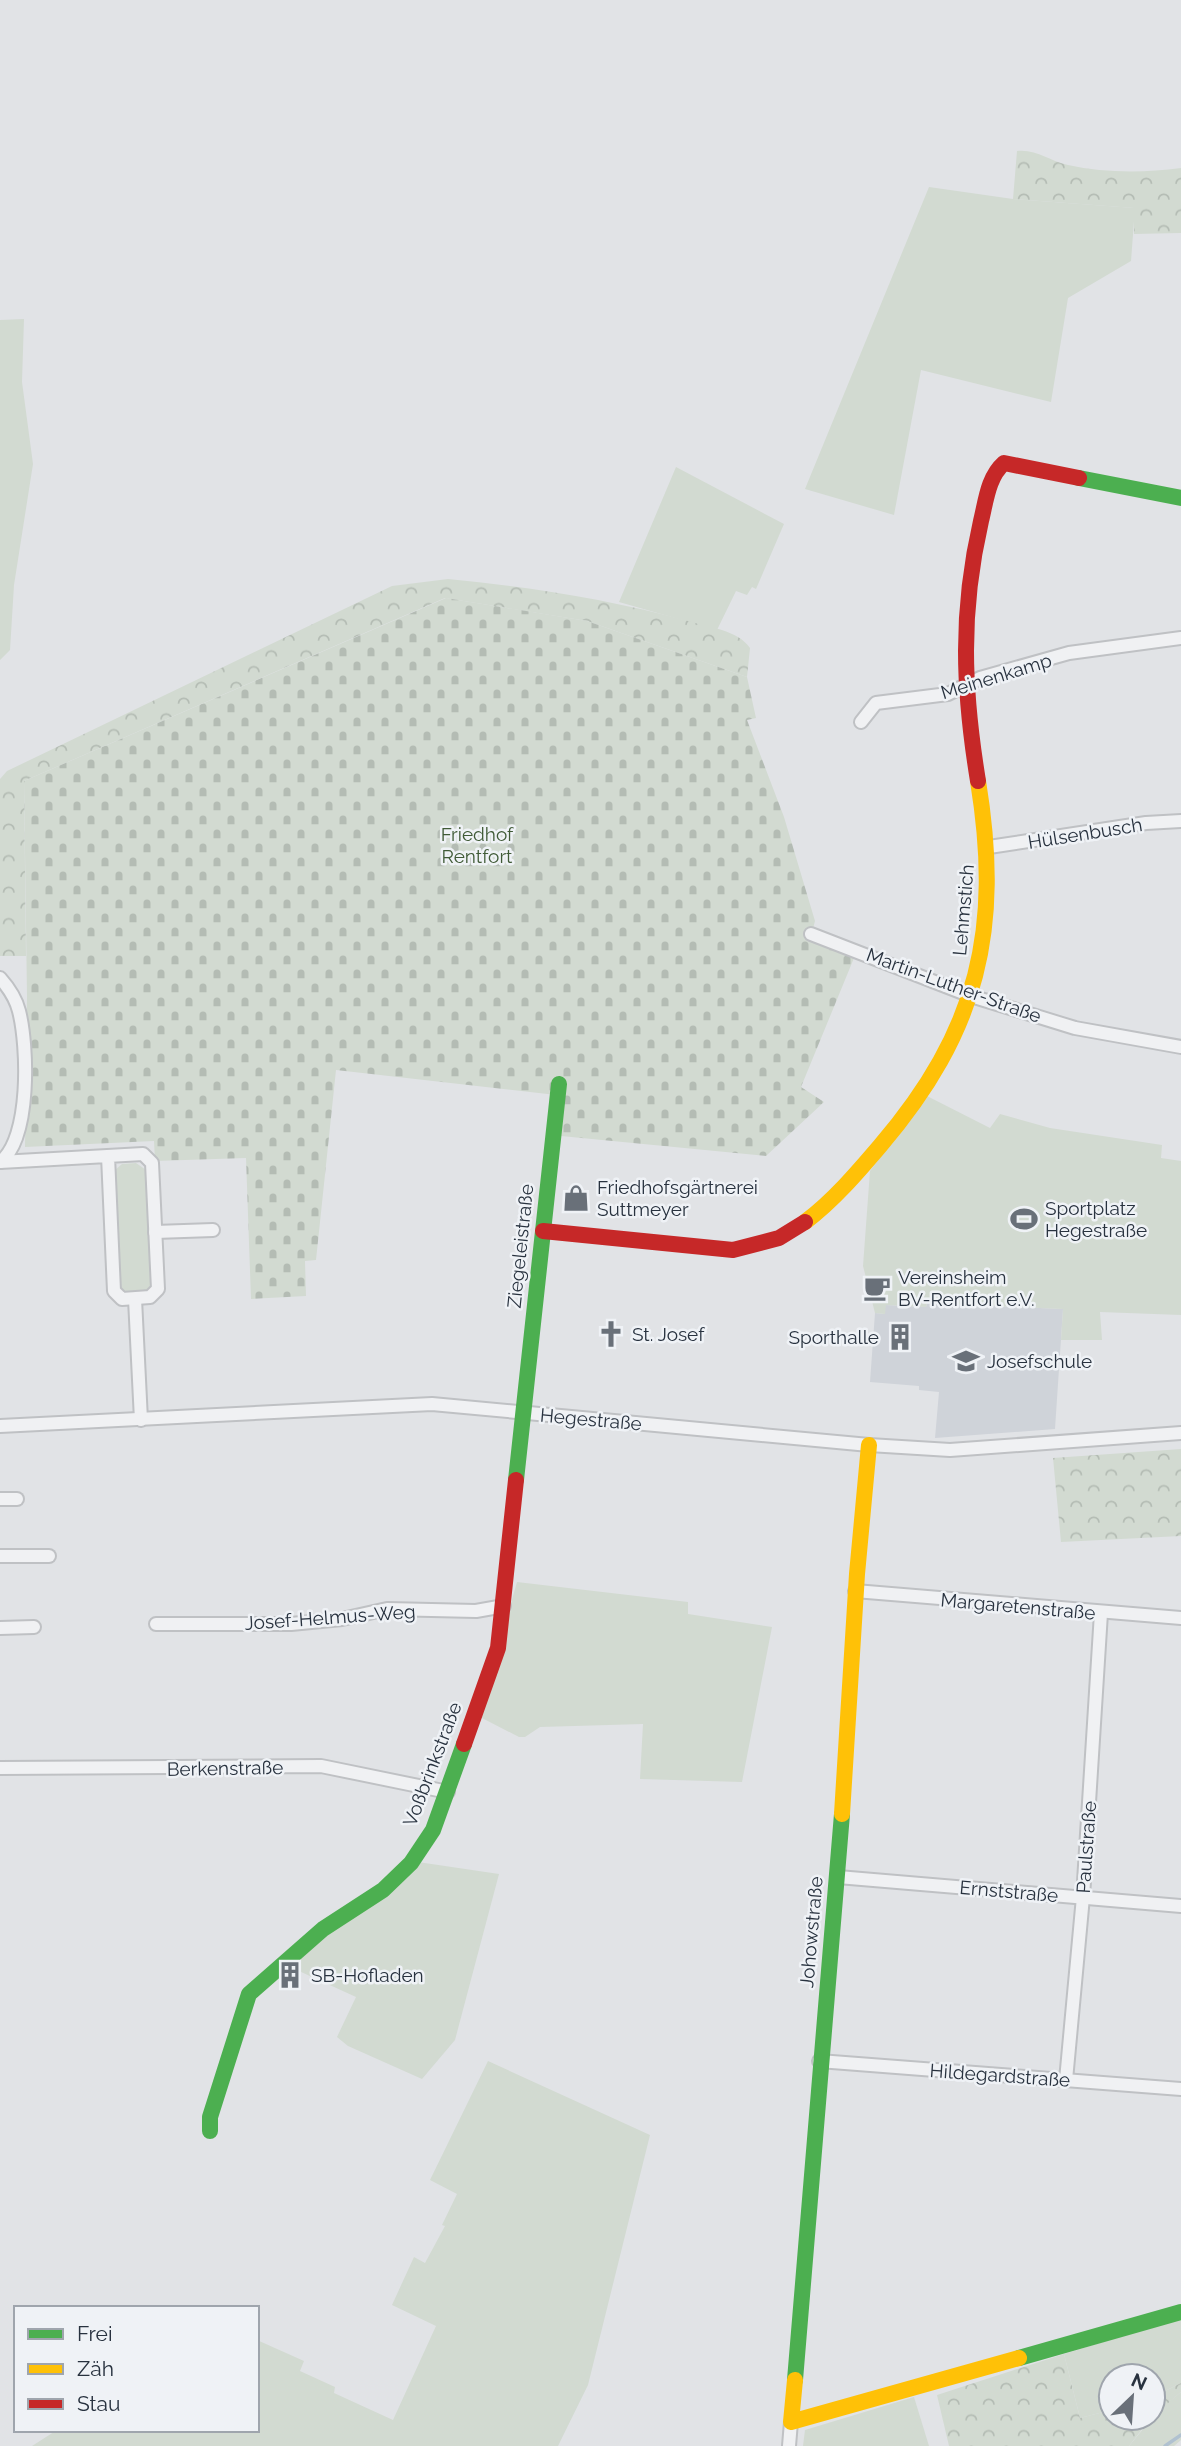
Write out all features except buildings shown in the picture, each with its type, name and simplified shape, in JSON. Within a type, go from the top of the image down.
[{"type":"street","name":"Lehmstich","points":[[543,1231],[738,1250],[791,1234],[829,1202],[922,1095],[947,1052],[971,996],[986,925],[989,847],[965,688],[964,626],[972,571],[993,475],[1004,463],[1181,498]]},
{"type":"street","name":"Meinenkamp","points":[[861,722],[876,703],[948,694],[965,688],[980,678],[1069,653],[1181,638]]},
{"type":"street","name":"Hülsenbusch","points":[[989,847],[1146,823],[1181,821]]},
{"type":"street","name":"Martin-Luther-Straße","points":[[811,934],[971,996],[1075,1028],[1181,1047]]},
{"type":"street","points":[[0,978],[19,1009],[23,1085],[20,1133],[8,1156],[0,1162]]},
{"type":"street","name":"Ziegeleistraße","points":[[524,1413],[559,1084]]},
{"type":"street","points":[[0,1162],[143,1154],[152,1163],[158,1289],[150,1297],[122,1299],[114,1291],[108,1156]]},
{"type":"street","points":[[155,1232],[213,1230]]},
{"type":"street","points":[[135,1299],[141,1420]]},
{"type":"street","name":"Hegestraße","points":[[0,1426],[432,1404],[869,1445],[950,1450],[1181,1433]]},
{"type":"street","name":"Voßbrinkstraße","points":[[210,2131],[210,2117],[250,1994],[323,1929],[383,1890],[411,1863],[433,1830],[498,1648],[524,1413]]},
{"type":"street","name":"Johowstraße","points":[[789,2446],[819,2060],[838,1877],[855,1591],[869,1445]]},
{"type":"street","points":[[0,1499],[17,1499]]},
{"type":"street","points":[[0,1556],[49,1556]]},
{"type":"street","name":"Margaretenstraße","points":[[855,1591],[1181,1618]]},
{"type":"street","name":"Josef-Helmus-Weg","points":[[156,1624],[291,1624],[342,1619],[387,1609],[476,1611],[504,1606]]},
{"type":"street","name":"Paulstraße","points":[[1066,2080],[1083,1898],[1101,1613]]},
{"type":"street","points":[[0,1628],[34,1627]]},
{"type":"street","name":"Berkenstraße","points":[[0,1768],[321,1766],[448,1792]]},
{"type":"street","name":"Ernststraße","points":[[838,1877],[1181,1906]]},
{"type":"street","name":"Hildegardstraße","points":[[819,2060],[1181,2089]]},
{"type":"street","points":[[791,2422],[1181,2312]]},
{"type":"shaded area","name":"Josefschule","points":[[927,1303],[1063,1309],[1055,1429],[935,1438],[939,1392],[919,1390],[919,1386],[870,1382],[875,1313],[885,1314],[885,1305],[926,1307]]},
{"type":"green space","points":[[1017,151],[1037,153],[1061,163],[1096,170],[1181,168],[1181,233],[1134,234],[1134,208],[1013,199]]},
{"type":"green space","points":[[929,187],[1013,199],[1135,208],[1131,261],[1068,298],[1051,402],[921,370],[894,515],[805,489]]},
{"type":"green space","points":[[24,319],[22,382],[33,464],[14,585],[10,650],[0,660],[0,320]]},
{"type":"green space","points":[[676,467],[784,524],[756,589],[752,587],[747,595],[736,591],[717,630],[619,602]]},
{"type":"green space","points":[[448,579],[599,600],[722,630],[738,637],[750,648],[747,677],[587,621],[445,598],[24,781],[26,956],[0,956],[0,779],[7,771],[392,586]]},
{"type":"green space","name":"Friedhof Rentfort","points":[[446,598],[587,621],[747,677],[756,718],[747,720],[784,817],[815,921],[810,940],[854,958],[801,1087],[824,1102],[766,1156],[561,1136],[565,1096],[336,1070],[316,1260],[305,1261],[306,1296],[251,1299],[246,1158],[155,1161],[154,1141],[25,1147],[27,997],[24,781]]},
{"type":"green space","name":"Sportplatz Hegestraße","points":[[927,1096],[990,1128],[1000,1114],[1050,1128],[1162,1145],[1161,1158],[1181,1161],[1181,1315],[1100,1312],[1102,1340],[1061,1340],[1063,1309],[927,1303],[926,1307],[886,1305],[885,1314],[875,1313],[863,1266],[870,1171]]},
{"type":"green space","points":[[136,1163],[146,1170],[152,1284],[144,1292],[125,1292],[119,1286],[114,1171],[122,1164]]},
{"type":"green space","points":[[1181,1449],[1181,1536],[1061,1542],[1053,1458]]},
{"type":"green space","points":[[517,1582],[688,1602],[688,1614],[772,1627],[742,1782],[640,1779],[643,1724],[540,1727],[525,1737],[519,1737],[482,1718],[480,1711]]},
{"type":"green space","points":[[418,1862],[499,1874],[455,2040],[422,2079],[348,2046],[337,2037],[356,1997],[288,1966]]},
{"type":"green space","points":[[488,2061],[650,2135],[588,2385],[558,2446],[32,2446],[54,2432],[259,2432],[259,2341],[304,2361],[300,2371],[335,2387],[334,2393],[393,2420],[436,2326],[392,2305],[414,2257],[425,2263],[445,2226],[442,2225],[457,2194],[430,2180]]},
{"type":"green space","points":[[1181,2318],[1181,2383],[1167,2390],[1167,2362],[1097,2362],[1097,2414],[1080,2418],[1064,2354]]},
{"type":"green space","points":[[1064,2354],[1080,2418],[1097,2414],[1097,2432],[1140,2432],[1129,2446],[949,2446],[937,2395]]},
{"type":"green space","points":[[1181,2383],[1181,2392],[1167,2404],[1167,2390]]},
{"type":"green space","points":[[1181,2392],[1181,2440],[1174,2446],[1129,2446],[1141,2432],[1167,2432],[1167,2404]]},
{"type":"green space","points":[[914,2397],[929,2446],[803,2446],[805,2430]]},
{"type":"waterway","points":[[1165,2446],[1181,2435]]},
{"type":"traffic: fast","points":[[1079,478],[1181,498]]},
{"type":"traffic: fast","points":[[516,1480],[559,1084]]},
{"type":"traffic: fast","points":[[210,2131],[210,2117],[249,1994],[323,1929],[383,1890],[411,1863],[433,1830],[464,1744]]},
{"type":"traffic: fast","points":[[795,2380],[842,1814]]},
{"type":"traffic: fast","points":[[1019,2358],[1181,2312]]},
{"type":"traffic: slow","points":[[805,1222],[854,1176],[914,1103],[940,1061],[961,1019],[975,976],[984,931],[987,884],[985,834],[978,781]]},
{"type":"traffic: slow","points":[[842,1814],[857,1574],[869,1445]]},
{"type":"traffic: slow","points":[[795,2380],[791,2422],[1019,2358]]},
{"type":"traffic: jam","points":[[978,781],[969,714],[967,619],[974,555],[988,490],[994,475],[1004,463],[1079,478]]},
{"type":"traffic: jam","points":[[543,1231],[733,1250],[779,1238],[805,1222]]},
{"type":"traffic: jam","points":[[464,1744],[498,1648],[516,1480]]},
{"type":"place","name":"Friedhofsgärtnerei Suttmeyer","points":[[576,1198]]},
{"type":"place","name":"Sportplatz Hegestraße","points":[[1024,1219]]},
{"type":"place","name":"Vereinsheim BV-Rentfort e.V.","points":[[877,1288]]},
{"type":"place","name":"St. Josef","points":[[611,1334]]},
{"type":"place","name":"Sporthalle","points":[[900,1337]]},
{"type":"place","name":"Josefschule","points":[[966,1361]]},
{"type":"place","name":"SB-Hofladen","points":[[290,1975]]}]
